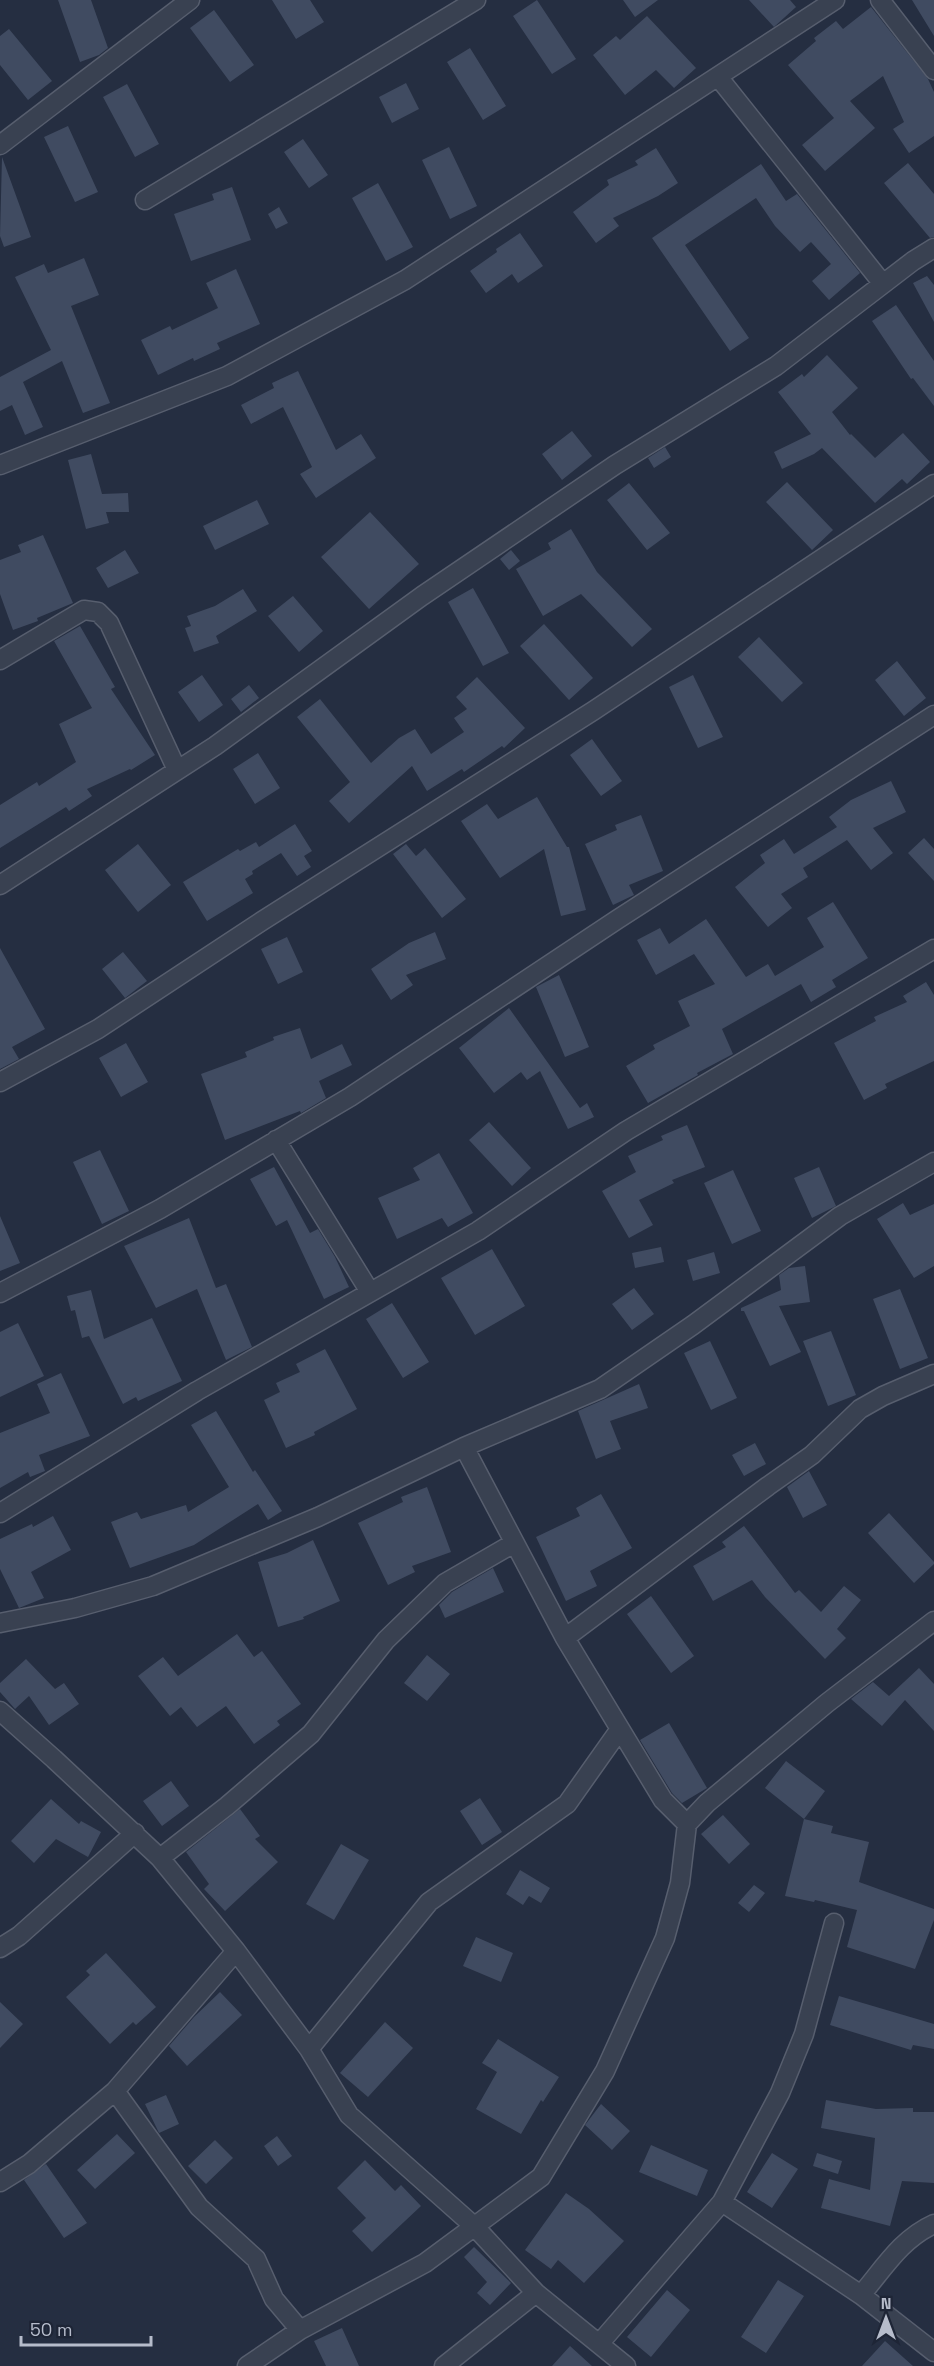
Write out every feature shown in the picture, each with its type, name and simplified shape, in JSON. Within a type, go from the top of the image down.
[{"type":"street","points":[[0,145],[190,0]]},
{"type":"street","points":[[145,200],[476,0]]},
{"type":"street","points":[[0,465],[227,376],[405,280],[719,78],[835,0]]},
{"type":"street","points":[[880,0],[934,70]]},
{"type":"street","points":[[719,78],[883,284]]},
{"type":"street","points":[[0,885],[177,771],[422,596],[605,471],[776,366],[934,248]]},
{"type":"street","points":[[0,1082],[98,1029],[261,921],[593,711],[934,484]]},
{"type":"street","points":[[0,660],[84,610],[98,612],[109,623],[177,771]]},
{"type":"street","points":[[0,1293],[160,1209],[350,1096],[618,919],[934,715]]},
{"type":"street","points":[[0,1513],[197,1391],[478,1231],[626,1131],[934,949]]},
{"type":"street","points":[[276,1140],[370,1292]]},
{"type":"street","points":[[0,1623],[75,1608],[153,1586],[318,1517],[464,1447],[600,1389],[693,1325],[840,1216],[934,1162]]},
{"type":"street","points":[[565,1638],[768,1486],[794,1470],[860,1409],[883,1396],[934,1374]]},
{"type":"street","points":[[464,1447],[565,1638],[663,1800],[687,1824]]},
{"type":"street","points":[[160,1858],[227,1806],[312,1734],[386,1640],[445,1582],[514,1543]]},
{"type":"street","points":[[247,2366],[300,2330],[425,2263],[541,2177],[605,2070],[665,1938],[680,1883],[687,1824],[707,1803],[827,1702],[934,1621]]},
{"type":"street","points":[[0,1711],[160,1858],[236,1951],[309,2049],[348,2115],[475,2227],[536,2293],[626,2366]]},
{"type":"street","points":[[309,2049],[429,1902],[567,1804],[620,1729]]},
{"type":"street","points":[[0,1948],[19,1936],[135,1833]]},
{"type":"street","points":[[599,2344],[722,2202],[780,2093],[804,2034],[834,1923]]},
{"type":"street","points":[[0,2182],[29,2164],[115,2091],[236,1951]]},
{"type":"street","points":[[115,2091],[199,2207],[256,2259],[274,2299],[300,2330]]},
{"type":"street","points":[[722,2202],[861,2295],[934,2352]]},
{"type":"street","points":[[861,2295],[902,2245],[915,2234],[934,2224]]},
{"type":"street","points":[[444,2366],[536,2293]]},
{"type":"building","points":[[58,0],[91,0],[108,48],[99,55],[80,62]]},
{"type":"building","points":[[272,0],[310,0],[324,22],[296,39]]},
{"type":"building","points":[[537,0],[576,59],[552,74],[513,16]]},
{"type":"building","points":[[623,0],[658,0],[635,17]]},
{"type":"building","points":[[749,0],[790,0],[796,7],[774,27]]},
{"type":"building","points":[[912,0],[934,0],[934,36]]},
{"type":"building","points":[[871,7],[928,79],[934,92],[934,136],[909,153],[893,129],[904,122],[883,76],[850,101],[875,128],[825,171],[802,145],[834,118],[788,65],[816,41],[814,38],[836,21],[843,29]]},
{"type":"building","points":[[214,10],[254,65],[230,82],[190,28]]},
{"type":"building","points":[[647,16],[696,68],[674,88],[656,70],[625,95],[593,55],[616,36],[620,40]]},
{"type":"building","points":[[9,29],[52,81],[28,100],[0,65],[0,36]]},
{"type":"building","points":[[470,48],[506,106],[483,120],[447,62]]},
{"type":"building","points":[[406,83],[419,109],[392,123],[379,97]]},
{"type":"building","points":[[127,84],[159,144],[135,157],[103,97]]},
{"type":"building","points":[[68,126],[98,192],[75,202],[44,137]]},
{"type":"building","points":[[303,139],[328,175],[309,188],[284,152]]},
{"type":"building","points":[[449,147],[477,206],[450,219],[422,160]]},
{"type":"building","points":[[656,148],[678,183],[658,196],[613,218],[619,226],[596,243],[573,212],[609,185],[607,180],[638,165],[635,161]]},
{"type":"building","points":[[2,157],[31,237],[4,247],[0,236]]},
{"type":"building","points":[[908,163],[934,194],[934,237],[930,238],[884,183]]},
{"type":"building","points":[[761,164],[786,201],[797,194],[860,273],[829,300],[812,281],[831,264],[811,242],[800,252],[775,226],[756,198],[685,245],[749,338],[730,351],[652,238]]},
{"type":"building","points":[[378,183],[413,247],[386,261],[352,198]]},
{"type":"building","points":[[232,187],[251,240],[191,261],[174,214],[214,200],[212,194]]},
{"type":"building","points":[[279,207],[288,223],[276,229],[268,214]]},
{"type":"building","points":[[520,233],[543,266],[518,283],[512,274],[486,293],[470,271]]},
{"type":"building","points":[[84,258],[99,295],[71,306],[110,403],[83,413],[62,361],[23,382],[43,427],[25,435],[12,405],[0,411],[0,377],[51,350],[15,277],[44,264],[48,273]]},
{"type":"building","points":[[236,269],[260,324],[217,343],[220,349],[194,361],[193,358],[158,375],[141,340],[170,326],[172,330],[218,308],[206,283]]},
{"type":"building","points":[[927,276],[934,285],[934,322],[913,283]]},
{"type":"building","points":[[896,305],[934,361],[934,406],[913,378],[911,379],[872,321]]},
{"type":"building","points":[[827,355],[858,388],[832,412],[850,435],[875,458],[903,433],[930,462],[907,484],[902,479],[875,503],[822,448],[782,469],[774,452],[811,434],[778,392],[802,374],[804,377]]},
{"type":"building","points":[[298,371],[336,450],[361,434],[376,458],[316,498],[300,474],[312,467],[283,407],[251,424],[241,405],[274,388],[272,383]]},
{"type":"building","points":[[572,431],[592,456],[562,480],[542,454]]},
{"type":"building","points":[[665,447],[671,457],[654,468],[648,458]]},
{"type":"building","points":[[91,454],[102,494],[128,493],[129,512],[106,512],[109,523],[86,529],[68,460]]},
{"type":"building","points":[[787,482],[833,530],[812,550],[766,502]]},
{"type":"building","points":[[629,483],[670,533],[647,550],[607,500]]},
{"type":"building","points":[[257,500],[269,524],[215,550],[203,526]]},
{"type":"building","points":[[370,512],[419,564],[369,609],[321,557]]},
{"type":"building","points":[[571,529],[597,572],[652,629],[632,647],[581,594],[543,616],[516,569],[551,549],[548,543]]},
{"type":"building","points":[[43,535],[73,603],[37,618],[38,621],[13,630],[0,594],[0,560],[21,552],[18,545]]},
{"type":"building","points":[[125,550],[139,573],[108,588],[96,568]]},
{"type":"building","points":[[511,550],[520,561],[509,570],[500,559]]},
{"type":"building","points":[[473,588],[509,653],[483,666],[448,602]]},
{"type":"building","points":[[243,589],[257,611],[216,636],[219,643],[194,652],[185,628],[191,626],[187,616],[215,606]]},
{"type":"building","points":[[293,596],[323,631],[299,652],[268,616]]},
{"type":"building","points":[[544,624],[593,678],[569,700],[520,646]]},
{"type":"building","points":[[80,626],[115,687],[111,689],[155,755],[131,770],[87,789],[92,796],[69,811],[66,807],[0,848],[0,805],[37,782],[39,786],[76,762],[59,724],[92,708],[54,641]]},
{"type":"building","points":[[759,637],[803,683],[782,702],[738,657]]},
{"type":"building","points":[[897,661],[926,698],[904,716],[875,680]]},
{"type":"building","points":[[202,675],[223,705],[199,722],[178,692]]},
{"type":"building","points":[[693,675],[723,737],[698,748],[669,687]]},
{"type":"building","points":[[477,677],[525,728],[504,748],[502,746],[464,772],[462,769],[427,791],[412,766],[349,823],[329,801],[350,782],[297,717],[320,699],[371,763],[399,738],[415,729],[431,754],[464,732],[454,718],[467,709],[456,697]]},
{"type":"building","points":[[249,685],[259,698],[241,712],[231,699]]},
{"type":"building","points":[[592,739],[622,781],[601,796],[570,755]]},
{"type":"building","points":[[258,753],[280,788],[255,804],[233,769]]},
{"type":"building","points":[[891,781],[906,812],[873,828],[893,853],[871,870],[847,840],[803,868],[808,877],[781,894],[792,908],[768,927],[735,887],[765,863],[760,855],[784,839],[794,854],[837,827],[829,817],[851,800]]},
{"type":"building","points":[[537,797],[569,847],[586,910],[561,916],[544,849],[500,878],[461,821],[487,804],[498,819]]},
{"type":"building","points":[[641,815],[663,871],[629,885],[634,895],[613,905],[585,844],[617,830],[615,825]]},
{"type":"building","points":[[295,824],[312,851],[304,856],[311,867],[297,876],[281,853],[252,871],[253,874],[245,879],[253,893],[207,921],[183,882],[238,849],[240,851],[256,842],[259,847]]},
{"type":"building","points":[[924,838],[934,849],[934,881],[908,853]]},
{"type":"building","points":[[138,844],[171,885],[138,912],[105,870]]},
{"type":"building","points":[[406,844],[416,856],[425,848],[466,899],[442,918],[393,854]]},
{"type":"building","points":[[833,902],[868,958],[832,980],[836,987],[811,1002],[801,984],[722,1029],[733,1054],[648,1103],[626,1066],[655,1049],[653,1045],[690,1026],[678,1001],[715,984],[694,954],[656,975],[637,940],[660,928],[669,944],[706,919],[746,977],[768,964],[775,976],[824,947],[807,918]]},
{"type":"building","points":[[435,932],[446,959],[406,975],[413,985],[391,1000],[371,969],[409,943]]},
{"type":"building","points":[[287,937],[303,972],[278,984],[261,949]]},
{"type":"building","points":[[0,948],[45,1029],[12,1047],[19,1059],[0,1069]]},
{"type":"building","points":[[123,952],[147,981],[125,998],[102,969]]},
{"type":"building","points":[[559,975],[589,1047],[565,1057],[536,987]]},
{"type":"building","points":[[926,982],[934,995],[934,1061],[885,1084],[887,1088],[864,1100],[834,1043],[876,1021],[874,1017],[907,1002],[903,996]]},
{"type":"building","points":[[509,1008],[580,1108],[587,1103],[594,1117],[568,1129],[540,1071],[527,1080],[521,1072],[494,1093],[459,1048]]},
{"type":"building","points":[[300,1028],[311,1059],[342,1044],[352,1065],[319,1081],[326,1098],[301,1113],[300,1111],[225,1140],[201,1074],[247,1057],[245,1052],[274,1040],[273,1037]]},
{"type":"building","points":[[126,1043],[148,1082],[121,1097],[99,1058]]},
{"type":"building","points":[[489,1122],[531,1168],[512,1186],[469,1140]]},
{"type":"building","points":[[687,1125],[705,1167],[672,1180],[674,1183],[639,1200],[653,1225],[629,1238],[602,1191],[636,1172],[628,1156],[663,1140],[661,1136]]},
{"type":"building","points":[[100,1150],[129,1211],[102,1224],[73,1162]]},
{"type":"building","points":[[439,1153],[473,1213],[448,1227],[442,1218],[397,1239],[378,1198],[420,1180],[413,1168]]},
{"type":"building","points":[[274,1167],[310,1233],[318,1229],[349,1287],[324,1299],[287,1220],[276,1226],[250,1179]]},
{"type":"building","points":[[819,1167],[836,1206],[812,1218],[794,1178]]},
{"type":"building","points":[[733,1170],[761,1231],[732,1244],[704,1183]]},
{"type":"building","points":[[903,1203],[910,1215],[934,1204],[934,1266],[914,1278],[877,1219]]},
{"type":"building","points":[[0,1216],[20,1263],[0,1271]]},
{"type":"building","points":[[189,1218],[216,1288],[226,1284],[252,1347],[226,1360],[197,1289],[156,1308],[124,1246]]},
{"type":"building","points":[[661,1247],[664,1262],[635,1268],[632,1253]]},
{"type":"building","points":[[492,1249],[525,1306],[475,1335],[441,1278]]},
{"type":"building","points":[[714,1252],[720,1273],[693,1281],[687,1260]]},
{"type":"building","points":[[805,1266],[810,1302],[779,1306],[801,1352],[770,1366],[741,1308],[781,1290],[779,1275],[789,1268]]},
{"type":"building","points":[[634,1288],[654,1314],[632,1330],[612,1304]]},
{"type":"building","points":[[900,1289],[928,1358],[900,1369],[873,1299]]},
{"type":"building","points":[[91,1290],[104,1339],[152,1318],[182,1381],[138,1401],[136,1397],[123,1404],[89,1336],[82,1338],[75,1310],[71,1311],[67,1296]]},
{"type":"building","points":[[392,1303],[429,1362],[403,1378],[366,1319]]},
{"type":"building","points":[[18,1323],[44,1376],[0,1397],[0,1332]]},
{"type":"building","points":[[831,1331],[856,1395],[828,1406],[803,1341]]},
{"type":"building","points":[[710,1341],[737,1398],[711,1410],[684,1353]]},
{"type":"building","points":[[325,1349],[357,1409],[314,1432],[315,1435],[286,1448],[264,1400],[280,1392],[276,1383],[300,1372],[296,1364]]},
{"type":"building","points":[[61,1373],[90,1436],[39,1455],[45,1471],[30,1477],[28,1472],[0,1488],[0,1433],[50,1413],[37,1384]]},
{"type":"building","points":[[639,1384],[648,1408],[610,1421],[621,1449],[596,1459],[578,1411]]},
{"type":"building","points":[[216,1411],[253,1472],[255,1470],[282,1511],[268,1520],[258,1504],[194,1545],[130,1568],[111,1522],[137,1512],[141,1519],[186,1505],[188,1512],[229,1487],[191,1425]]},
{"type":"building","points":[[755,1443],[766,1464],[744,1476],[732,1455]]},
{"type":"building","points":[[809,1471],[827,1505],[803,1518],[787,1487]]},
{"type":"building","points":[[427,1487],[451,1552],[412,1566],[415,1572],[388,1585],[358,1523],[403,1502],[401,1497]]},
{"type":"building","points":[[601,1494],[632,1548],[590,1571],[597,1586],[566,1601],[536,1537],[580,1516],[576,1508]]},
{"type":"building","points":[[889,1513],[934,1562],[914,1583],[868,1533]]},
{"type":"building","points":[[53,1516],[71,1550],[31,1572],[44,1598],[19,1608],[0,1569],[0,1539],[32,1524],[33,1527]]},
{"type":"building","points":[[744,1526],[795,1593],[799,1590],[821,1612],[844,1586],[861,1600],[837,1629],[846,1638],[825,1659],[765,1597],[752,1580],[713,1601],[693,1566],[726,1547],[722,1542]]},
{"type":"building","points":[[313,1540],[340,1601],[303,1617],[304,1619],[278,1627],[258,1562],[287,1553]]},
{"type":"building","points":[[493,1568],[504,1592],[445,1618],[439,1605],[452,1592]]},
{"type":"building","points":[[651,1596],[694,1656],[671,1673],[627,1614]]},
{"type":"building","points":[[237,1634],[254,1657],[262,1651],[301,1704],[277,1721],[280,1725],[254,1744],[226,1706],[197,1727],[181,1707],[170,1716],[138,1676],[163,1657],[178,1676]]},
{"type":"building","points":[[427,1655],[450,1674],[427,1701],[404,1683]]},
{"type":"building","points":[[26,1659],[55,1689],[64,1683],[79,1704],[49,1725],[29,1696],[15,1709],[0,1692],[0,1683]]},
{"type":"building","points":[[919,1668],[934,1684],[934,1731],[905,1700],[882,1726],[851,1699],[873,1682],[889,1696]]},
{"type":"building","points":[[669,1723],[707,1788],[682,1803],[672,1793],[640,1740]]},
{"type":"building","points":[[786,1761],[825,1791],[804,1819],[765,1788]]},
{"type":"building","points":[[171,1781],[189,1806],[162,1826],[143,1801]]},
{"type":"building","points":[[480,1798],[502,1832],[482,1845],[460,1811]]},
{"type":"building","points":[[51,1799],[79,1824],[81,1821],[101,1832],[88,1857],[56,1839],[34,1863],[11,1841]]},
{"type":"building","points":[[240,1809],[260,1836],[255,1839],[278,1862],[225,1911],[204,1889],[209,1884],[186,1852]]},
{"type":"building","points":[[723,1815],[750,1844],[729,1864],[701,1834]]},
{"type":"building","points":[[804,1819],[833,1826],[831,1833],[869,1842],[859,1882],[934,1909],[934,1920],[915,1969],[847,1947],[857,1910],[785,1896]]},
{"type":"building","points":[[341,1844],[369,1860],[334,1920],[306,1904]]},
{"type":"building","points":[[520,1870],[550,1888],[541,1903],[529,1896],[523,1905],[506,1894]]},
{"type":"building","points":[[754,1885],[765,1893],[749,1912],[738,1903]]},
{"type":"building","points":[[476,1937],[513,1953],[501,1982],[463,1966]]},
{"type":"building","points":[[106,1953],[156,2007],[136,2025],[133,2022],[110,2044],[66,1997],[90,1975],[86,1971]]},
{"type":"building","points":[[220,1992],[242,2015],[187,2066],[169,2046]]},
{"type":"building","points":[[839,1996],[934,2024],[934,2049],[913,2045],[911,2050],[830,2025]]},
{"type":"building","points":[[0,2002],[23,2024],[0,2048]]},
{"type":"building","points":[[385,2022],[413,2048],[368,2097],[340,2073]]},
{"type":"building","points":[[498,2039],[559,2077],[543,2102],[541,2100],[521,2134],[476,2109],[497,2072],[482,2063]]},
{"type":"building","points":[[166,2095],[179,2124],[159,2133],[145,2104]]},
{"type":"building","points":[[826,2100],[876,2109],[913,2108],[913,2112],[934,2112],[934,2183],[902,2181],[890,2226],[821,2208],[829,2179],[870,2190],[875,2138],[821,2128]]},
{"type":"building","points":[[601,2104],[630,2131],[612,2150],[585,2125]]},
{"type":"building","points":[[117,2134],[135,2153],[95,2189],[77,2170]]},
{"type":"building","points":[[277,2136],[292,2156],[278,2166],[264,2146]]},
{"type":"building","points":[[215,2140],[233,2158],[206,2184],[188,2166]]},
{"type":"building","points":[[651,2145],[708,2170],[697,2196],[639,2172]]},
{"type":"building","points":[[772,2153],[798,2169],[772,2208],[747,2192]]},
{"type":"building","points":[[817,2153],[842,2161],[838,2174],[813,2166]]},
{"type":"building","points":[[365,2160],[395,2191],[401,2185],[421,2206],[372,2252],[352,2231],[366,2218],[337,2188]]},
{"type":"building","points":[[46,2164],[87,2223],[64,2238],[24,2180]]},
{"type":"building","points":[[566,2193],[589,2209],[624,2241],[584,2283],[558,2260],[551,2269],[525,2250]]},
{"type":"building","points":[[474,2247],[511,2283],[490,2305],[477,2293],[487,2282],[464,2257]]},
{"type":"building","points":[[778,2280],[804,2296],[766,2353],[741,2337]]},
{"type":"building","points":[[667,2290],[690,2310],[651,2357],[627,2337]]},
{"type":"building","points":[[342,2328],[359,2366],[326,2366],[314,2341]]},
{"type":"building","points":[[885,2341],[913,2366],[862,2366]]},
{"type":"building","points":[[570,2346],[592,2366],[552,2366]]}]
